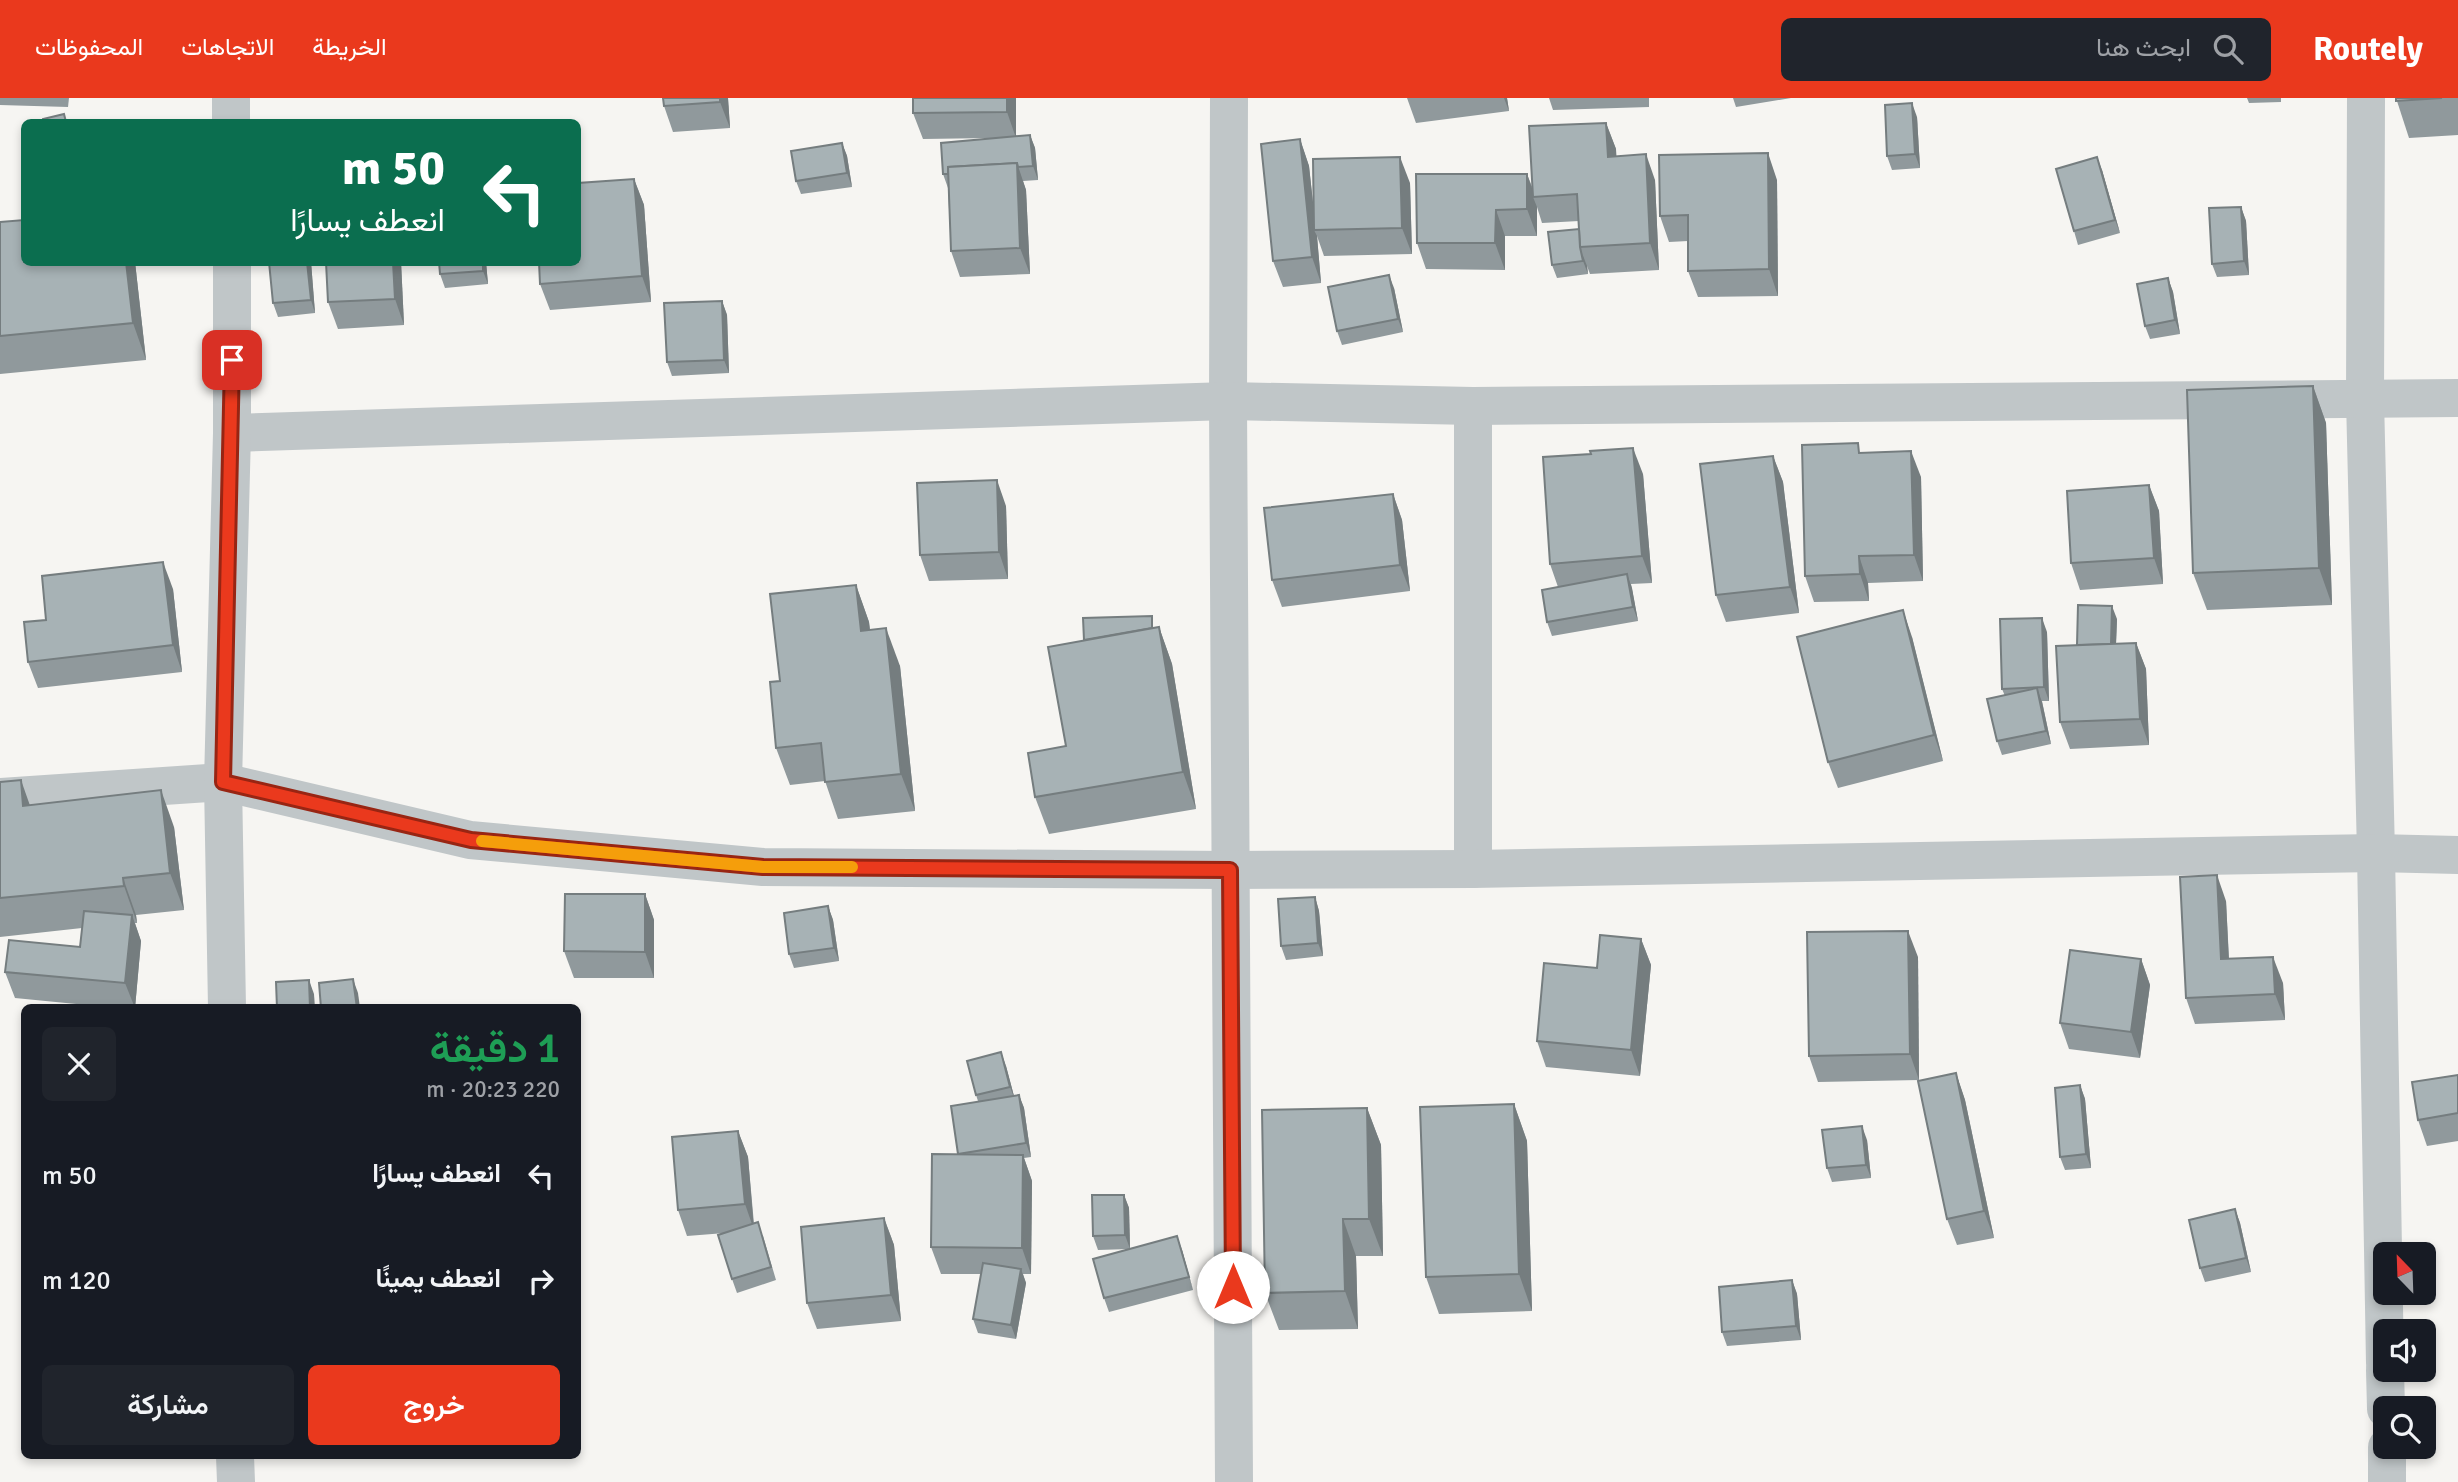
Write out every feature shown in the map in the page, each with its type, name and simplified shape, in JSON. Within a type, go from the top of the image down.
[{"type":"street","points":[[231,98],[232,119]]},
{"type":"street","points":[[1229,98],[1234,1482]]},
{"type":"street","points":[[2366,98],[2365,399],[2384,1319]]},
{"type":"street","points":[[227,1004],[223,782],[232,433],[232,266]]},
{"type":"street","points":[[232,433],[1228,401],[1473,406],[2458,398]]},
{"type":"street","points":[[1473,406],[1473,869]]},
{"type":"street","points":[[0,797],[223,782],[471,840],[763,867],[1473,869],[2376,853],[2458,855]]},
{"type":"street","points":[[235,1459],[236,1482]]},
{"type":"street","points":[[2387,1459],[2387,1482]]},
{"type":"building","points":[[663,98],[720,98],[720,102],[664,106]]},
{"type":"building","points":[[913,98],[1007,98],[1007,112],[913,113]]},
{"type":"building","points":[[2396,98],[2442,98],[2396,101]]},
{"type":"building","points":[[1912,103],[1915,154],[1887,156],[1885,105]]},
{"type":"building","points":[[64,114],[65,119],[43,119]]},
{"type":"building","points":[[1606,123],[1608,157],[1646,154],[1650,243],[1580,247],[1577,194],[1533,197],[1529,126]]},
{"type":"building","points":[[1030,135],[1033,166],[1018,167],[1017,163],[948,167],[948,174],[943,174],[941,143]]},
{"type":"building","points":[[1300,139],[1312,257],[1273,261],[1261,144]]},
{"type":"building","points":[[842,143],[847,173],[796,181],[791,151]]},
{"type":"building","points":[[1768,153],[1769,269],[1688,271],[1688,215],[1660,216],[1659,155]]},
{"type":"building","points":[[1400,157],[1402,228],[1314,230],[1313,159]]},
{"type":"building","points":[[2097,157],[2115,220],[2074,231],[2056,169]]},
{"type":"building","points":[[1017,163],[1020,248],[951,251],[948,167]]},
{"type":"building","points":[[1416,174],[1527,174],[1527,209],[1496,210],[1495,243],[1417,243]]},
{"type":"building","points":[[634,179],[642,276],[540,284],[539,266],[581,266],[581,183]]},
{"type":"building","points":[[2241,207],[2244,261],[2212,264],[2209,208]]},
{"type":"building","points":[[21,220],[21,266],[126,266],[133,323],[0,336],[0,222]]},
{"type":"building","points":[[1579,229],[1583,261],[1552,265],[1548,232]]},
{"type":"building","points":[[269,266],[307,266],[311,300],[273,303]]},
{"type":"building","points":[[326,266],[393,266],[395,299],[328,302]]},
{"type":"building","points":[[439,266],[483,266],[483,271],[440,274]]},
{"type":"building","points":[[1389,275],[1398,319],[1337,331],[1328,287]]},
{"type":"building","points":[[2168,278],[2175,320],[2145,326],[2137,284]]},
{"type":"building","points":[[722,301],[724,360],[667,362],[664,303]]},
{"type":"building","points":[[2313,386],[2319,568],[2193,573],[2187,390]]},
{"type":"building","points":[[1858,443],[1859,453],[1911,451],[1914,555],[1859,556],[1860,574],[1805,576],[1802,445]]},
{"type":"building","points":[[1633,448],[1642,556],[1550,564],[1543,457]]},
{"type":"building","points":[[1773,456],[1790,587],[1716,595],[1700,464]]},
{"type":"building","points":[[997,480],[999,552],[920,555],[917,483]]},
{"type":"building","points":[[2149,485],[2154,558],[2071,563],[2067,491]]},
{"type":"building","points":[[1393,494],[1400,565],[1272,580],[1264,508]]},
{"type":"building","points":[[163,562],[173,645],[28,662],[24,622],[46,620],[42,576]]},
{"type":"building","points":[[1627,574],[1633,607],[1547,622],[1542,590]]},
{"type":"building","points":[[856,585],[861,631],[886,628],[901,774],[825,782],[821,743],[776,748],[770,682],[780,681],[770,594]]},
{"type":"building","points":[[2078,605],[2112,606],[2111,644],[2077,645]]},
{"type":"building","points":[[1903,610],[1934,735],[1828,762],[1797,637]]},
{"type":"building","points":[[1152,616],[1152,628],[1084,640],[1083,618]]},
{"type":"building","points":[[2042,618],[2044,687],[2002,689],[2000,619]]},
{"type":"building","points":[[1159,627],[1183,772],[1035,797],[1028,753],[1066,746],[1048,647]]},
{"type":"building","points":[[2136,643],[2140,719],[2060,722],[2056,646]]},
{"type":"building","points":[[2037,688],[2046,731],[1997,741],[1987,699]]},
{"type":"building","points":[[21,780],[23,806],[161,790],[170,873],[123,878],[124,886],[0,898],[0,782]]},
{"type":"building","points":[[2217,875],[2221,959],[2273,957],[2275,994],[2186,998],[2180,877]]},
{"type":"building","points":[[565,894],[645,894],[645,952],[564,951]]},
{"type":"building","points":[[1315,897],[1318,943],[1281,946],[1278,899]]},
{"type":"building","points":[[828,906],[834,948],[789,954],[784,913]]},
{"type":"building","points":[[84,911],[132,915],[125,983],[5,972],[9,940],[80,947]]},
{"type":"building","points":[[1908,931],[1910,1054],[1809,1056],[1807,932]]},
{"type":"building","points":[[1600,935],[1641,939],[1631,1050],[1537,1041],[1544,963],[1597,968]]},
{"type":"building","points":[[2070,950],[2141,959],[2131,1032],[2060,1023]]},
{"type":"building","points":[[353,979],[356,1004],[321,1004],[319,983]]},
{"type":"building","points":[[309,980],[310,1004],[277,1004],[276,982]]},
{"type":"building","points":[[1001,1052],[1010,1087],[976,1095],[967,1061]]},
{"type":"building","points":[[1956,1073],[1984,1211],[1947,1219],[1918,1081]]},
{"type":"building","points":[[2458,1075],[2458,1113],[2418,1120],[2412,1082]]},
{"type":"building","points":[[2080,1085],[2086,1154],[2060,1157],[2055,1088]]},
{"type":"building","points":[[1019,1095],[1026,1143],[958,1154],[951,1106]]},
{"type":"building","points":[[1514,1104],[1519,1274],[1426,1277],[1420,1107]]},
{"type":"building","points":[[1367,1108],[1369,1219],[1343,1219],[1345,1291],[1265,1293],[1262,1110]]},
{"type":"building","points":[[1862,1126],[1866,1165],[1827,1168],[1822,1130]]},
{"type":"building","points":[[738,1131],[745,1204],[678,1210],[672,1137]]},
{"type":"building","points":[[932,1154],[1023,1155],[1022,1248],[931,1247]]},
{"type":"building","points":[[1092,1195],[1124,1195],[1125,1235],[1093,1236]]},
{"type":"building","points":[[2235,1209],[2246,1258],[2200,1268],[2189,1220]]},
{"type":"building","points":[[884,1218],[891,1295],[807,1303],[801,1227]]},
{"type":"building","points":[[758,1222],[771,1267],[732,1279],[718,1235]]},
{"type":"building","points":[[1177,1236],[1189,1277],[1104,1298],[1093,1259]]},
{"type":"building","points":[[983,1263],[1021,1269],[1011,1325],[973,1319]]},
{"type":"building","points":[[1792,1280],[1796,1326],[1722,1332],[1719,1287]]},
{"type":"slow traffic","points":[[482,841],[763,867],[852,867]]},
{"type":"route","points":[[232,360],[223,782],[471,840],[763,867],[1230,870],[1233,1287]]}]
